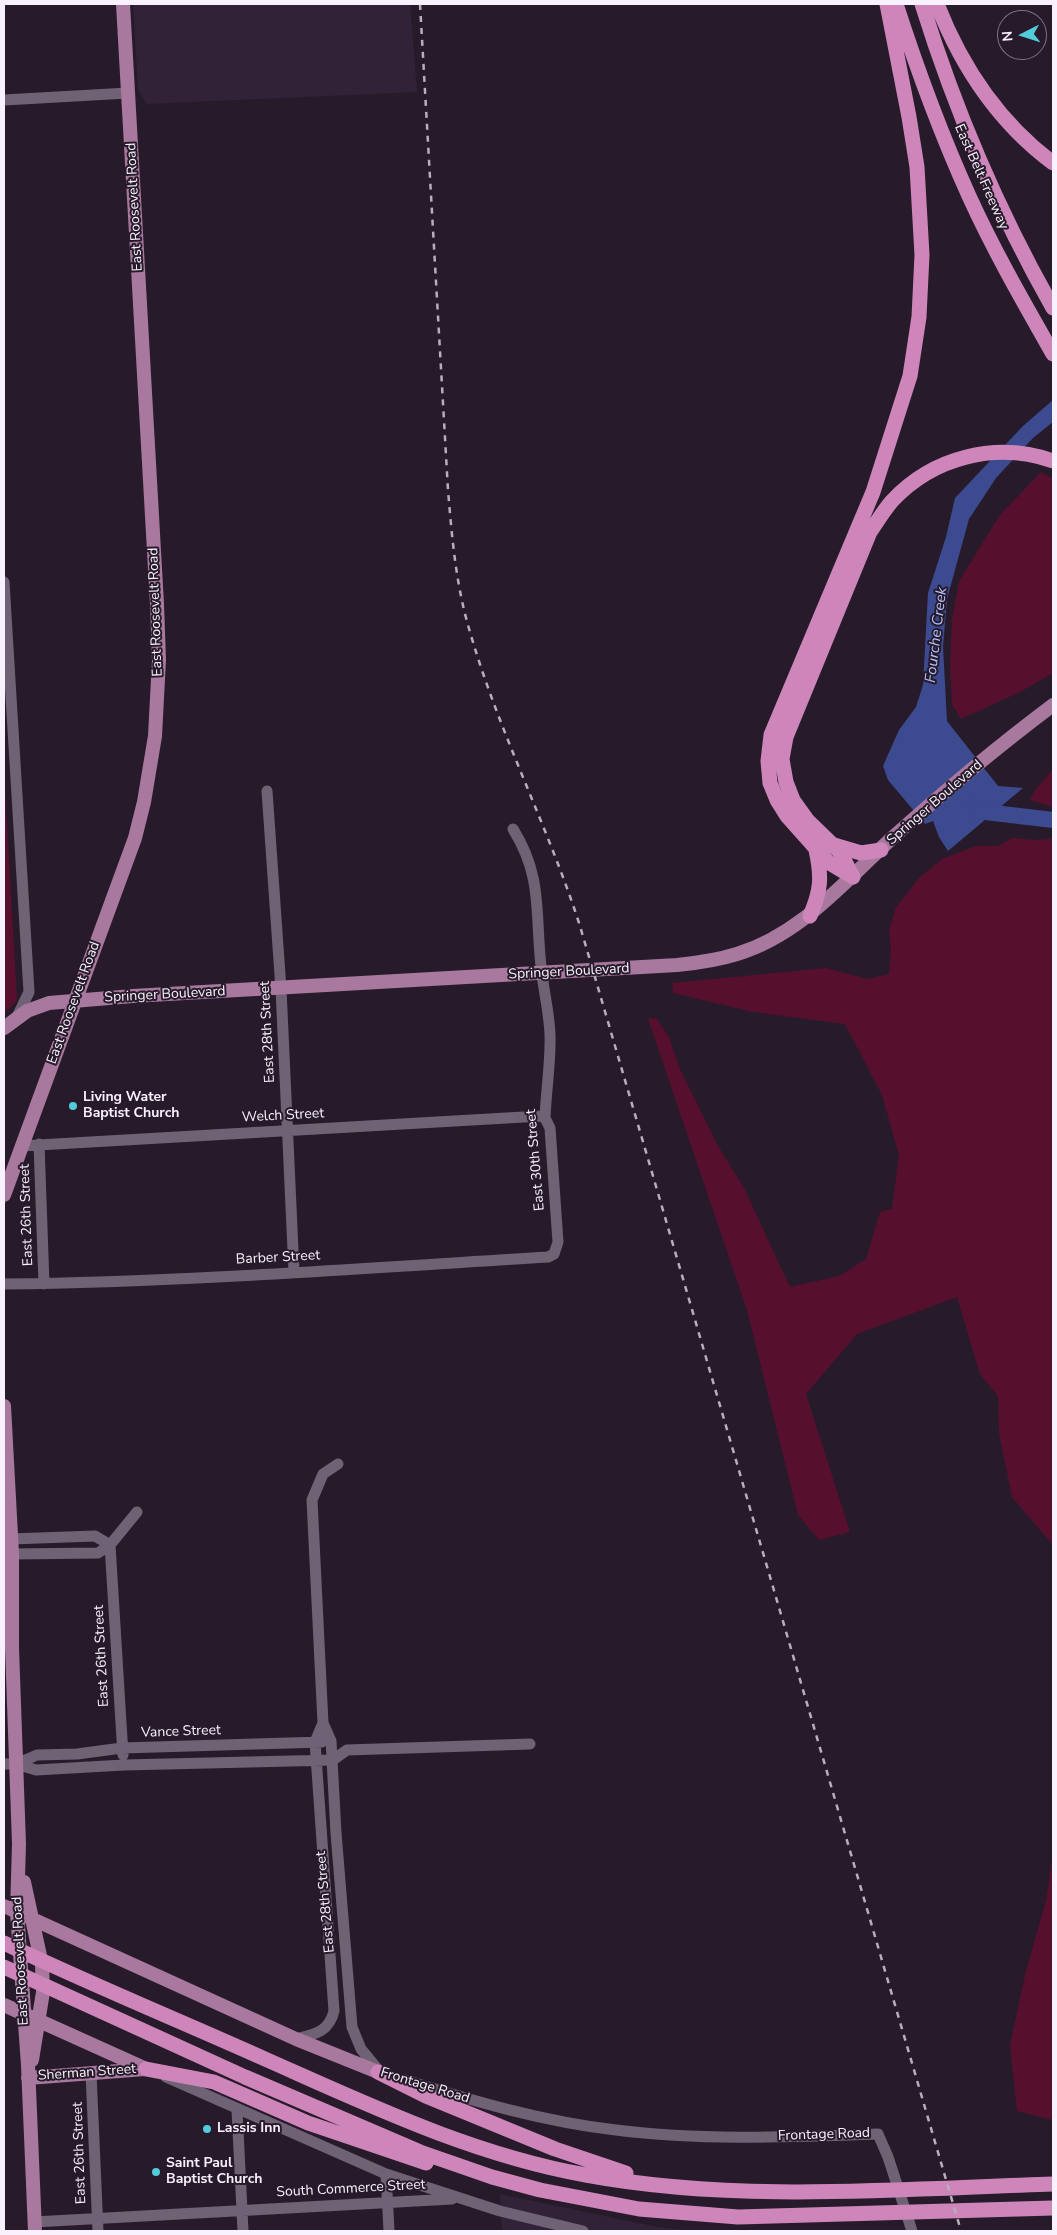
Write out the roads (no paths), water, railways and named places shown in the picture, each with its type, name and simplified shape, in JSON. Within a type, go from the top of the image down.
[{"type":"highway","points":[[853,877],[828,862],[787,816],[770,783],[768,761],[771,735],[873,492],[910,376],[919,317],[922,255],[916,167],[909,117],[887,4]]},
{"type":"highway","name":"East Belt Freeway","points":[[896,4],[969,196],[1014,284],[1053,354]]},
{"type":"highway","name":"East Belt Freeway","points":[[922,4],[942,68],[979,160],[1011,230],[1053,308]]},
{"type":"highway","points":[[937,4],[955,47],[990,104],[1021,137],[1053,163]]},
{"type":"highway","points":[[853,877],[840,852],[808,821],[793,800],[786,782],[782,759],[786,737],[870,532],[891,502],[911,483],[939,465],[973,455],[1001,452],[1038,456],[1053,462]]},
{"type":"highway","points":[[834,845],[861,852],[885,845]]},
{"type":"highway","points":[[810,916],[819,895],[820,882],[816,849]]},
{"type":"highway","points":[[4,1943],[397,2117],[461,2141],[519,2159],[578,2174],[668,2186],[725,2191],[850,2190],[1053,2184]]},
{"type":"highway","points":[[4,1968],[420,2152],[492,2178]]},
{"type":"highway","points":[[146,2069],[214,2082],[308,2124],[432,2165],[558,2194],[639,2209],[738,2217],[1053,2208]]},
{"type":"highway","points":[[378,2072],[426,2096],[555,2149],[602,2166],[668,2186]]},
{"type":"highway","points":[[999,2186],[1053,2177]]},
{"type":"main road","name":"East Roosevelt Road","points":[[4,1195],[135,838],[151,765],[158,702],[157,613],[123,4]]},
{"type":"main road","name":"Springer Boulevard","points":[[4,1028],[16,1018],[38,1006],[49,1003],[677,965],[727,957],[762,944],[810,916],[885,845],[1019,731],[1053,705]]},
{"type":"main road","name":"East Roosevelt Road","points":[[4,1406],[12,1554],[9,1681],[10,1764],[19,1844],[31,1918],[42,1965],[43,1992],[28,2078]]},
{"type":"main road","name":"East Roosevelt Road","points":[[19,1844],[17,1912],[28,2078],[35,2227]]},
{"type":"main road","name":"Frontage Road","points":[[4,1906],[296,2039],[378,2072]]},
{"type":"main road","points":[[4,2005],[146,2069]]},
{"type":"main road","name":"Sherman Street","points":[[28,2078],[146,2069]]},
{"type":"street","points":[[4,100],[128,93]]},
{"type":"street","points":[[4,582],[29,992],[23,1008],[16,1018]]},
{"type":"street","name":"East 28th Street","points":[[267,791],[281,989],[294,1272]]},
{"type":"street","name":"East 30th Street","points":[[513,829],[528,855],[537,894],[542,973],[550,1033],[545,1118],[550,1128],[558,1242],[554,1254]]},
{"type":"street","name":"Welch Street","points":[[22,1146],[541,1116],[545,1118]]},
{"type":"street","name":"East 26th Street","points":[[39,1144],[44,1284]]},
{"type":"street","name":"Barber Street","points":[[4,1284],[44,1284],[294,1272],[548,1258],[554,1254]]},
{"type":"street","name":"East 28th Street","points":[[338,1464],[322,1474],[312,1500],[324,1723],[331,1741],[333,1760],[336,1833],[350,2016],[355,2039],[378,2072]]},
{"type":"street","points":[[12,1554],[98,1553],[110,1545],[136,1512]]},
{"type":"street","points":[[11,1539],[95,1536],[110,1545]]},
{"type":"street","name":"East 26th Street","points":[[110,1545],[124,1765]]},
{"type":"street","name":"East 28th Street","points":[[296,2039],[327,2028],[334,2011],[315,1742],[324,1723]]},
{"type":"street","points":[[331,1741],[347,1750],[530,1744]]},
{"type":"street","name":"Vance Street","points":[[10,1764],[37,1755],[77,1754],[122,1748],[331,1741]]},
{"type":"street","points":[[10,1764],[36,1770],[124,1765],[333,1760],[347,1750]]},
{"type":"street","points":[[146,2069],[386,2174],[534,2226],[583,2231]]},
{"type":"street","name":"Frontage Road","points":[[378,2072],[519,2112],[615,2130],[719,2138],[878,2134],[888,2157],[912,2231]]},
{"type":"street","name":"East 26th Street","points":[[91,2074],[98,2231]]},
{"type":"street","points":[[237,2110],[243,2231]]},
{"type":"street","points":[[386,2174],[389,2231]]},
{"type":"street","name":"South Commerce Street","points":[[35,2227],[97,2218],[370,2202],[388,2203],[460,2199]]},
{"type":"water","points":[[1053,400],[1053,422],[1033,438],[996,478],[969,519],[947,599],[943,647],[947,721],[998,786],[1023,788],[948,851],[939,837],[933,821],[925,824],[888,780],[883,766],[899,730],[916,707],[923,685],[928,593],[946,537],[955,498],[1023,426]]},
{"type":"waterway","name":"Fourche Creek","points":[[975,807],[977,811],[1053,820]]},
{"type":"railway","points":[[420,4],[448,490],[455,562],[465,615],[495,706],[580,926],[961,2231]]},
{"type":"place","name":"Living Water Baptist Church","points":[[73,1106]]},
{"type":"place","name":"Lassis Inn","points":[[207,2129]]},
{"type":"place","name":"Saint Paul Baptist Church","points":[[156,2172]]}]
